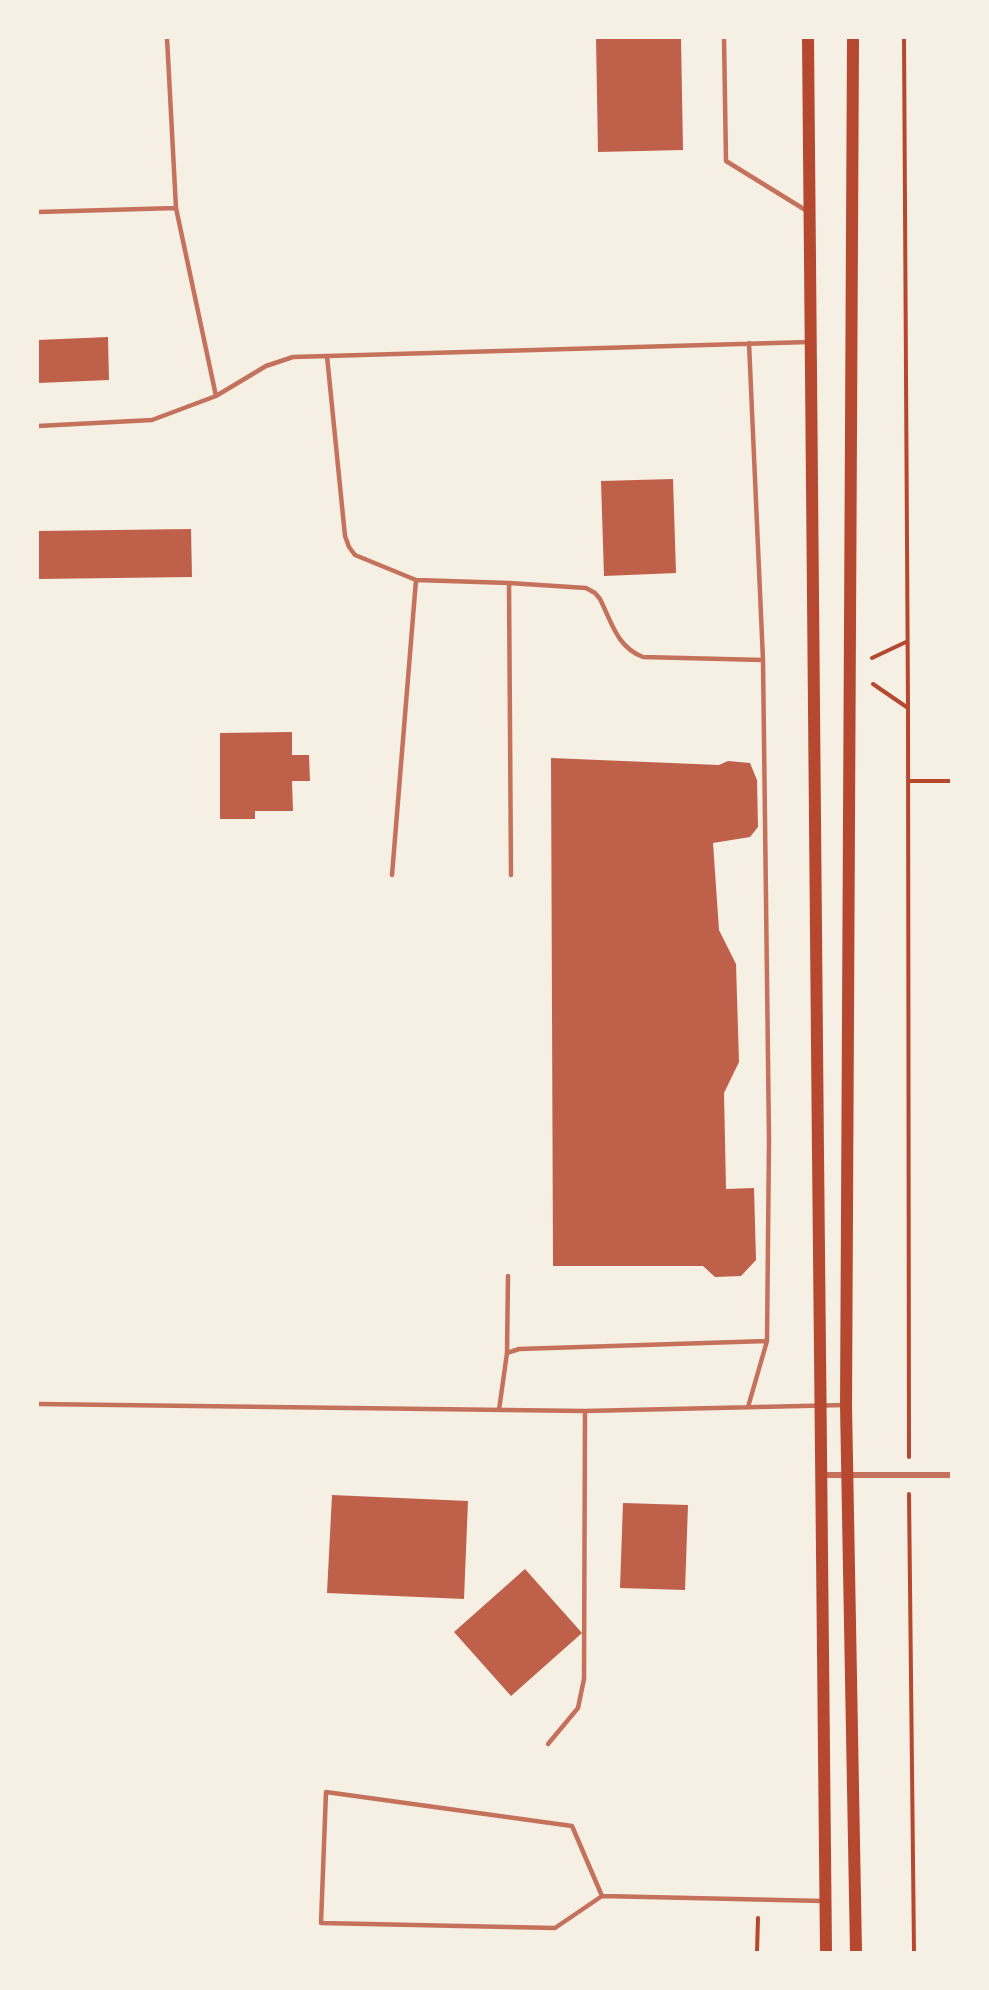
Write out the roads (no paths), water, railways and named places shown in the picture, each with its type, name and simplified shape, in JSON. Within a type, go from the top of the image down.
[{"type":"main road","points":[[808,38],[809,342],[826,1953]]},
{"type":"main road","points":[[853,38],[846,1405],[856,1953]]},
{"type":"street","points":[[822,1475],[951,1475]]},
{"type":"lane","points":[[167,38],[176,208],[216,396]]},
{"type":"lane","points":[[724,38],[726,161],[809,212]]},
{"type":"lane","points":[[38,213],[176,208]]},
{"type":"lane","points":[[38,426],[152,420],[216,396],[266,366],[293,357],[809,342]]},
{"type":"lane","points":[[748,1407],[767,1341],[770,1139],[763,660],[749,343]]},
{"type":"lane","points":[[327,356],[345,536],[355,555],[416,580],[586,588],[600,599],[622,644],[631,652],[643,657],[763,660]]},
{"type":"lane","points":[[392,875],[416,580]]},
{"type":"lane","points":[[509,583],[511,875]]},
{"type":"lane","points":[[499,1410],[507,1353],[508,1276]]},
{"type":"lane","points":[[507,1353],[519,1348],[534,1347],[767,1341]]},
{"type":"lane","points":[[38,1404],[585,1411],[846,1405]]},
{"type":"lane","points":[[548,1744],[578,1708],[584,1679],[585,1411]]},
{"type":"lane","points":[[602,1896],[572,1826],[326,1792],[321,1923],[555,1928],[602,1896],[826,1901]]}]
